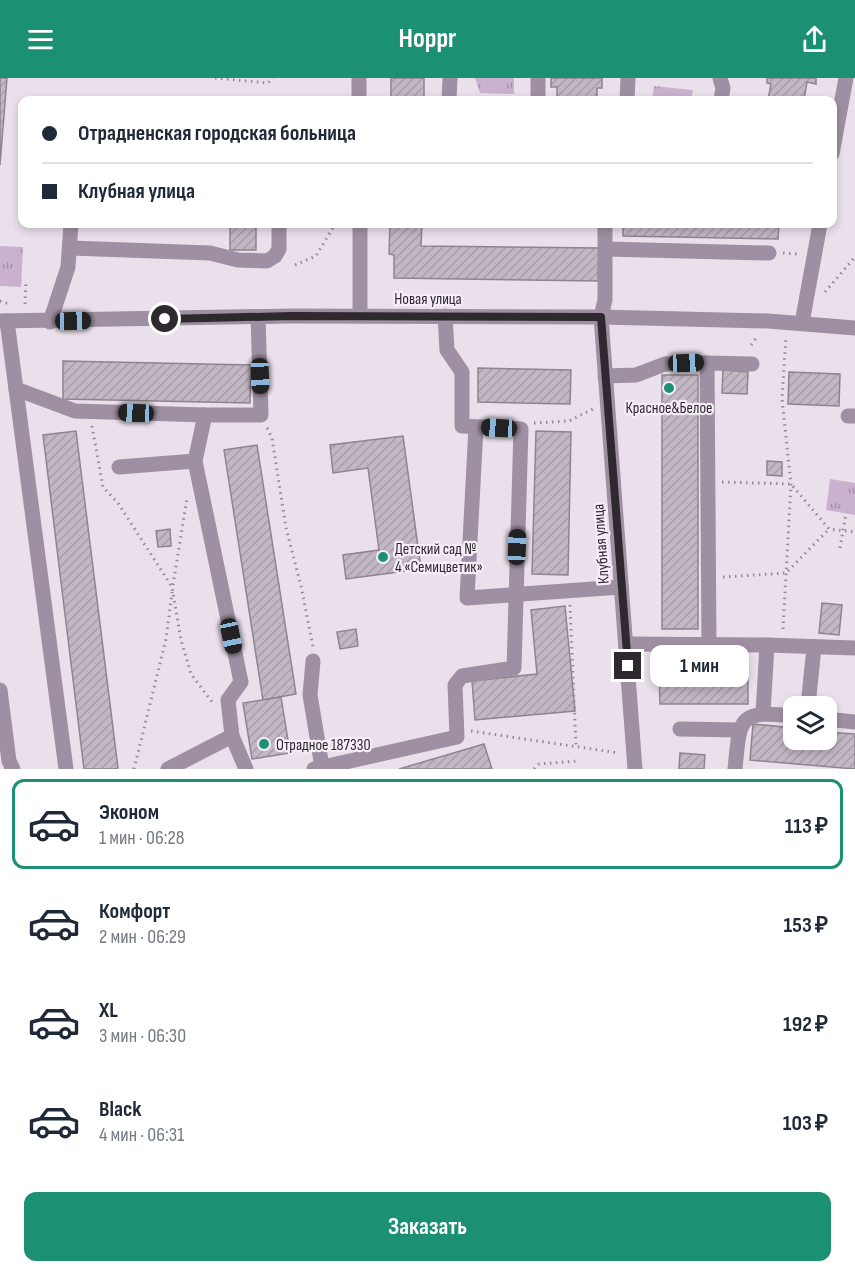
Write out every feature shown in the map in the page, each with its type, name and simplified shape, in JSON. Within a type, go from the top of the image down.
[{"type":"street","points":[[359,78],[359,96]]},
{"type":"street","points":[[449,96],[450,78]]},
{"type":"street","points":[[538,78],[538,96]]},
{"type":"street","points":[[627,96],[628,78]]},
{"type":"street","points":[[720,78],[723,88],[722,96]]},
{"type":"street","points":[[837,127],[846,78]]},
{"type":"street","points":[[50,322],[68,267],[71,228]]},
{"type":"street","points":[[70,248],[210,253],[238,260],[267,261],[275,256],[279,249],[279,228]]},
{"type":"street","points":[[360,228],[360,316]]},
{"type":"street","name":"Клубная улица","points":[[605,228],[605,300],[601,317],[636,769]]},
{"type":"street","points":[[794,323],[805,308],[819,228]]},
{"type":"street","points":[[605,249],[769,253]]},
{"type":"street","name":"Новая улица","points":[[4,321],[360,316],[601,317],[794,323],[855,328]]},
{"type":"street","points":[[313,661],[310,695],[318,768],[457,737],[455,685],[462,676],[514,668],[521,429],[462,426],[462,372],[447,350],[445,316]]},
{"type":"street","points":[[15,389],[75,411],[261,415],[258,317]]},
{"type":"street","points":[[4,321],[66,769]]},
{"type":"street","points":[[707,363],[709,645]]},
{"type":"street","points":[[605,376],[636,375],[665,364],[752,364]]},
{"type":"street","points":[[205,415],[196,469],[241,682],[228,700],[232,736],[246,769]]},
{"type":"street","points":[[476,427],[467,598],[621,587]]},
{"type":"street","points":[[119,467],[196,469]]},
{"type":"street","points":[[626,644],[855,648]]},
{"type":"street","points":[[763,713],[775,646]]},
{"type":"street","points":[[809,696],[814,647]]},
{"type":"street","points":[[0,690],[9,761],[13,769]]},
{"type":"street","points":[[735,769],[739,730],[748,716],[763,713],[783,715]]},
{"type":"street","points":[[837,720],[855,722]]},
{"type":"street","points":[[680,729],[739,730]]},
{"type":"street","points":[[168,769],[232,736]]},
{"type":"path","points":[[215,78],[267,83],[273,78]]},
{"type":"path","points":[[296,265],[316,256],[332,228]]},
{"type":"path","points":[[769,253],[814,254]]},
{"type":"path","points":[[805,308],[815,303],[855,257]]},
{"type":"path","points":[[24,309],[26,280]]},
{"type":"path","points":[[775,646],[786,573],[791,484],[782,399],[794,323]]},
{"type":"path","points":[[521,429],[532,423],[568,422],[586,414],[607,397]]},
{"type":"path","points":[[91,411],[103,487],[118,503],[172,587],[181,640],[191,674],[204,695],[230,720]]},
{"type":"path","points":[[261,415],[272,438],[286,528],[312,636],[313,661]]},
{"type":"path","points":[[134,769],[166,639],[184,503],[196,469]]},
{"type":"path","points":[[708,482],[791,484],[829,529],[855,532]]},
{"type":"path","points":[[840,548],[846,513]]},
{"type":"path","points":[[709,578],[786,573],[829,529]]},
{"type":"path","points":[[570,590],[576,747]]},
{"type":"path","points":[[457,729],[626,754]]},
{"type":"path","points":[[534,769],[539,764],[577,761]]},
{"type":"green space","points":[[475,78],[514,78],[514,94],[480,93]]},
{"type":"green space","points":[[654,86],[693,90],[692,96],[653,96]]},
{"type":"green space","points":[[0,246],[23,247],[21,287],[0,286]]},
{"type":"green space","points":[[830,479],[855,483],[855,515],[826,510]]},
{"type":"building","points":[[0,78],[7,78],[0,165]]},
{"type":"building","points":[[391,78],[424,78],[424,96],[391,96]]},
{"type":"building","points":[[551,78],[602,78],[602,88],[597,88],[597,96],[557,96],[557,87],[551,87]]},
{"type":"building","points":[[767,78],[816,78],[816,84],[807,82],[805,96],[769,96],[771,84],[767,83]]},
{"type":"building","points":[[230,228],[256,228],[256,250],[230,250]]},
{"type":"building","points":[[390,228],[422,228],[421,246],[599,248],[598,281],[394,278],[394,255],[389,254]]},
{"type":"building","points":[[623,228],[779,228],[778,239],[623,236]]},
{"type":"building","points":[[63,361],[251,365],[250,403],[63,399]]},
{"type":"building","points":[[478,368],[571,370],[570,404],[478,402]]},
{"type":"building","points":[[723,370],[748,372],[747,394],[722,393]]},
{"type":"building","points":[[789,372],[840,374],[839,406],[788,404]]},
{"type":"building","points":[[662,375],[698,375],[698,629],[662,629]]},
{"type":"building","points":[[76,431],[118,768],[113,769],[84,769],[43,435]]},
{"type":"building","points":[[536,431],[571,432],[568,575],[532,574]]},
{"type":"building","points":[[403,436],[421,569],[346,579],[343,555],[379,550],[368,468],[333,473],[330,445]]},
{"type":"building","points":[[257,445],[296,694],[263,700],[224,450]]},
{"type":"building","points":[[767,461],[782,462],[782,476],[767,475]]},
{"type":"building","points":[[170,529],[171,546],[158,547],[156,531]]},
{"type":"building","points":[[822,603],[842,605],[839,635],[819,633]]},
{"type":"building","points":[[565,606],[575,711],[475,720],[472,681],[537,674],[531,610]]},
{"type":"building","points":[[356,629],[358,646],[340,649],[337,632]]},
{"type":"building","points":[[748,671],[748,704],[660,704],[659,672]]},
{"type":"building","points":[[281,697],[290,753],[252,759],[243,703]]},
{"type":"building","points":[[753,724],[783,727],[783,750],[837,750],[837,733],[855,734],[855,769],[750,760]]},
{"type":"building","points":[[484,744],[492,769],[399,769]]},
{"type":"building","points":[[680,753],[705,755],[704,769],[679,769]]},
{"type":"place","name":"Красное&Белое","points":[[669,388]]},
{"type":"place","name":"Детский сад № 4 «Семицветик»","points":[[383,557]]},
{"type":"place","name":"Отрадное 187330","points":[[264,744]]},
{"type":"route","points":[[165,319],[292,316],[601,317],[628,666]]}]
